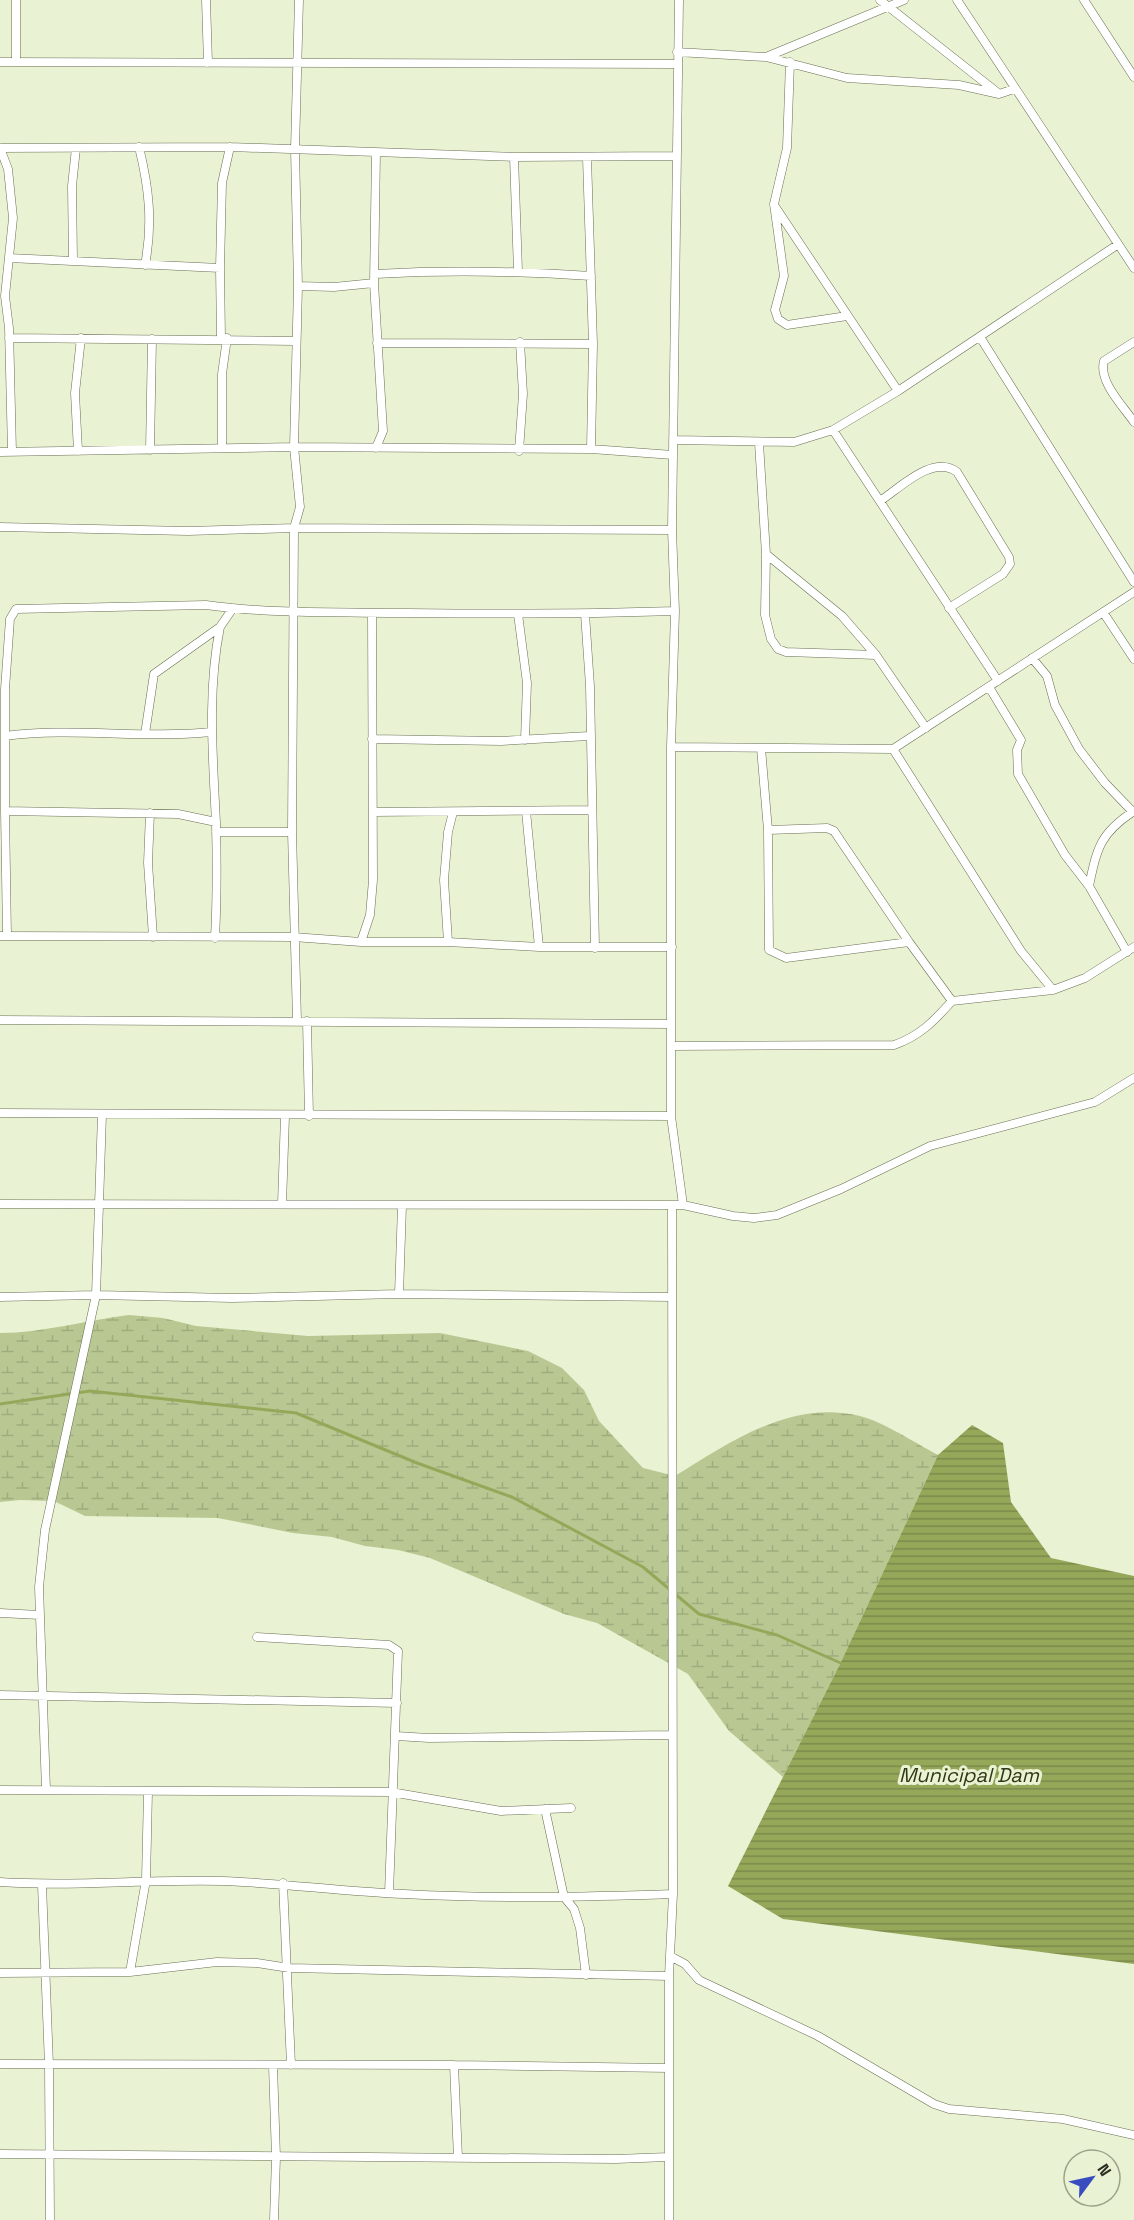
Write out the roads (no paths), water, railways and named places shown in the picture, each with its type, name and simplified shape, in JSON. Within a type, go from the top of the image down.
[{"type":"street","points":[[16,0],[16,62]]},
{"type":"street","points":[[206,0],[208,63]]},
{"type":"street","points":[[297,1020],[293,938],[292,832],[294,528],[300,507],[294,447],[298,286],[295,149],[299,0]]},
{"type":"street","points":[[679,0],[676,64],[672,530],[675,611],[671,747],[671,1116],[682,1205]]},
{"type":"street","points":[[880,0],[999,94]]},
{"type":"street","points":[[766,57],[904,0]]},
{"type":"street","points":[[957,0],[1134,268]]},
{"type":"street","points":[[1084,0],[1134,77]]},
{"type":"street","points":[[677,52],[766,57],[847,78],[959,85],[999,94],[1014,89]]},
{"type":"street","points":[[0,62],[676,64]]},
{"type":"street","points":[[790,62],[787,148],[774,204],[784,276],[775,310],[778,319],[787,325],[847,316]]},
{"type":"street","points":[[73,261],[72,186],[76,147]]},
{"type":"street","points":[[139,147],[149,188],[151,214],[151,238],[145,265]]},
{"type":"street","points":[[12,452],[9,338],[5,296],[12,208],[8,169],[0,148],[230,147],[514,157],[675,156]]},
{"type":"street","points":[[222,448],[224,338],[220,268],[222,183],[230,147]]},
{"type":"street","points":[[376,153],[374,278],[383,430],[376,448]]},
{"type":"street","points":[[514,157],[518,271]]},
{"type":"street","points":[[587,158],[593,344],[591,449]]},
{"type":"street","points":[[774,204],[898,391]]},
{"type":"street","points":[[673,440],[794,442],[833,430],[898,391],[1117,245]]},
{"type":"street","points":[[9,258],[220,268]]},
{"type":"street","points":[[298,286],[334,287],[374,278],[447,270],[518,271],[591,276]]},
{"type":"street","points":[[980,337],[1134,582]]},
{"type":"street","points":[[9,338],[224,338],[295,341]]},
{"type":"street","points":[[78,451],[75,393],[81,338]]},
{"type":"street","points":[[150,450],[152,339]]},
{"type":"street","points":[[519,451],[524,394],[520,342]]},
{"type":"street","points":[[1134,342],[1104,361],[1102,368],[1105,380],[1134,422]]},
{"type":"street","points":[[377,343],[593,344]]},
{"type":"street","points":[[833,430],[999,681]]},
{"type":"street","points":[[759,443],[766,554],[765,615],[771,639],[778,649],[786,652],[876,655]]},
{"type":"street","points":[[0,452],[294,447],[519,451],[591,449],[673,455]]},
{"type":"street","points":[[880,501],[930,468],[942,465],[957,472],[1010,564],[1003,574],[949,608]]},
{"type":"street","points":[[0,527],[188,531],[294,528],[672,530]]},
{"type":"street","points":[[766,554],[842,616],[876,655],[926,728]]},
{"type":"street","points":[[671,747],[893,749],[1134,592]]},
{"type":"street","points":[[672,947],[539,947],[293,938],[3,936],[9,619],[16,609],[206,605],[372,613],[585,614],[675,611]]},
{"type":"street","points":[[146,734],[154,674],[220,627],[233,608]]},
{"type":"street","points":[[1104,612],[1134,659]]},
{"type":"street","points":[[361,942],[370,915],[373,813],[372,613]]},
{"type":"street","points":[[518,614],[527,683],[525,740]]},
{"type":"street","points":[[585,614],[590,686],[589,736],[595,948]]},
{"type":"street","points":[[215,938],[216,822],[211,732],[213,669],[220,627]]},
{"type":"street","points":[[1032,658],[1047,676],[1055,705],[1079,748],[1106,783],[1133,812],[1109,830],[1098,846],[1089,886]]},
{"type":"street","points":[[672,1046],[894,1045],[914,1038],[927,1028],[952,1001],[1053,990],[1085,978],[1130,950],[1089,886],[1065,855],[1018,774],[1017,750],[1021,740],[989,687]]},
{"type":"street","points":[[5,736],[48,731],[146,734],[211,732]]},
{"type":"street","points":[[372,739],[525,740],[589,736]]},
{"type":"street","points":[[761,748],[768,830],[768,944],[772,953],[786,958],[909,942]]},
{"type":"street","points":[[893,749],[1021,951],[1053,990]]},
{"type":"street","points":[[373,813],[591,810]]},
{"type":"street","points":[[5,811],[178,814],[216,822]]},
{"type":"street","points":[[526,811],[539,947]]},
{"type":"street","points":[[448,942],[444,880],[448,832],[453,812]]},
{"type":"street","points":[[150,813],[148,863],[153,937]]},
{"type":"street","points":[[768,830],[827,828],[834,831],[952,1001]]},
{"type":"street","points":[[216,832],[292,832]]},
{"type":"street","points":[[0,1020],[671,1024]]},
{"type":"street","points":[[307,1021],[309,1116]]},
{"type":"street","points":[[0,1204],[682,1205],[754,1218],[777,1215],[841,1189],[930,1146],[1095,1102],[1134,1078]]},
{"type":"street","points":[[0,1113],[671,1116]]},
{"type":"street","points":[[46,1790],[40,1694],[39,1587],[45,1530],[96,1295],[102,1114]]},
{"type":"street","points":[[282,1204],[285,1116]]},
{"type":"street","points":[[399,1294],[402,1206]]},
{"type":"street","points":[[669,2220],[669,1976],[673,1894],[672,1206]]},
{"type":"street","points":[[0,1297],[96,1295],[232,1298],[399,1294],[672,1297]]},
{"type":"street","points":[[0,1613],[40,1615]]},
{"type":"street","points":[[257,1637],[395,1648],[399,1654],[391,1792],[392,1847],[388,1893]]},
{"type":"street","points":[[0,1695],[40,1694],[397,1703]]},
{"type":"street","points":[[396,1736],[429,1738],[672,1735]]},
{"type":"street","points":[[0,1790],[391,1792],[501,1811],[571,1808]]},
{"type":"street","points":[[130,1972],[146,1880],[148,1792]]},
{"type":"street","points":[[545,1809],[564,1897],[574,1909],[580,1928],[586,1976]]},
{"type":"street","points":[[0,1882],[42,1885],[146,1880],[283,1883],[388,1893],[564,1897],[673,1894]]},
{"type":"street","points":[[283,1883],[289,1968],[291,2065]]},
{"type":"street","points":[[42,1885],[49,2065],[50,2220]]},
{"type":"street","points":[[670,1956],[685,1964],[699,1980],[818,2036],[934,2104],[949,2109],[1071,2120],[1134,2135]]},
{"type":"street","points":[[0,1973],[130,1972],[217,1962],[257,1963],[289,1968],[669,1976]]},
{"type":"street","points":[[0,2064],[669,2068]]},
{"type":"street","points":[[454,2065],[458,2158]]},
{"type":"street","points":[[273,2066],[276,2157],[274,2220]]},
{"type":"street","points":[[0,2154],[458,2158],[668,2157]]},
{"type":"water","name":"Municipal Dam","points":[[972,1425],[1003,1443],[1011,1502],[1051,1558],[1134,1576],[1134,1964],[783,1919],[728,1886],[840,1664],[938,1455]]},
{"type":"waterway","points":[[0,1404],[90,1391],[296,1413],[417,1463],[512,1497],[643,1567],[699,1614],[777,1635],[843,1664]]}]
